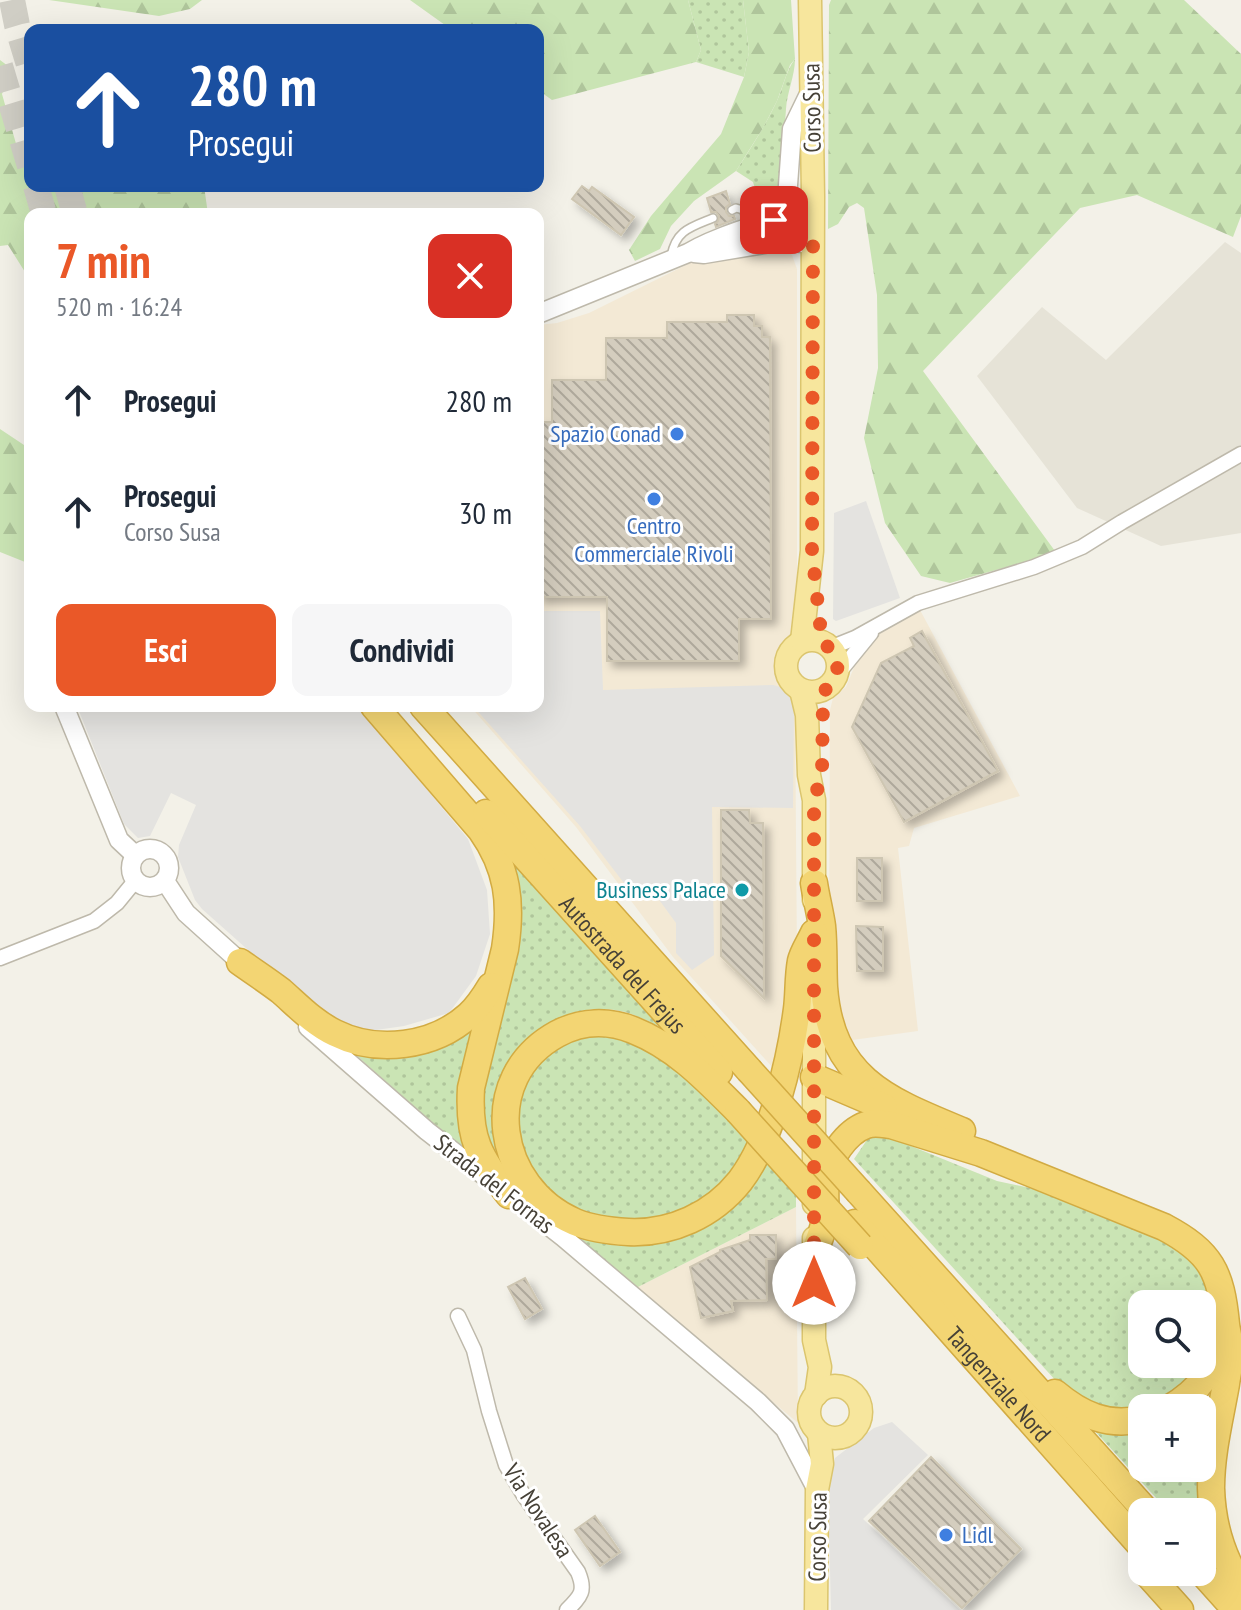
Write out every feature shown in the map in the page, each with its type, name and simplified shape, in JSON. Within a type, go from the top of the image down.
[{"type":"highway","points":[[379,712],[481,830],[496,854],[505,882],[508,926],[471,1088],[470,1107],[474,1135],[483,1162],[509,1195]]},
{"type":"highway","name":"Autostrada del Frejus","points":[[395,712],[857,1234]]},
{"type":"highway","name":"Autostrada del Frejus","points":[[428,712],[859,1192]]},
{"type":"highway","points":[[452,712],[522,798],[547,846]]},
{"type":"highway","points":[[814,883],[822,925],[827,1010],[834,1038],[848,1062],[881,1093],[907,1108],[989,1142],[1083,1193]]},
{"type":"highway","points":[[740,1104],[676,1053],[653,1039],[630,1028],[607,1023],[585,1024],[545,1040],[528,1056],[515,1076],[507,1097],[504,1121],[508,1146],[519,1171],[534,1191],[574,1221],[605,1230],[640,1232],[673,1227],[705,1212],[738,1183],[761,1146],[792,1039],[801,959],[814,933]]},
{"type":"highway","points":[[240,962],[334,1033],[377,1045],[417,1042],[454,1026],[482,1001],[498,976]]},
{"type":"highway","points":[[814,1077],[955,1138],[981,1153]]},
{"type":"highway","points":[[814,1254],[824,1223],[826,1179],[830,1164],[854,1131],[876,1123],[981,1153],[1164,1227],[1195,1247],[1211,1267],[1222,1290],[1231,1353],[1211,1490],[1220,1544],[1241,1586]]},
{"type":"highway","name":"Tangenziale Nord","points":[[859,1192],[1134,1498]]},
{"type":"highway","name":"Tangenziale Nord","points":[[857,1234],[908,1284],[1128,1531]]},
{"type":"highway","points":[[946,1290],[982,1312],[1056,1394],[1074,1409],[1093,1418],[1112,1422],[1128,1420]]},
{"type":"highway","points":[[1190,1394],[1211,1369],[1226,1325]]},
{"type":"highway","points":[[1068,1465],[1102,1524],[1128,1552]]},
{"type":"highway","points":[[1158,1586],[1180,1610]]},
{"type":"highway","points":[[1177,1586],[1199,1610]]},
{"type":"highway","points":[[1215,1586],[1236,1610]]},
{"type":"main road","name":"Corso Susa","points":[[810,0],[812,551],[818,643]]},
{"type":"main road","points":[[814,800],[822,774],[823,701],[831,682],[837,661],[818,643],[790,651],[785,665],[789,680],[801,690],[816,692],[831,682]]},
{"type":"main road","points":[[801,690],[807,715],[809,775],[814,800],[814,1340],[820,1367],[816,1395],[809,1410],[810,1419],[830,1435],[850,1434],[857,1427],[861,1412],[859,1402],[854,1394],[839,1386],[820,1367]]},
{"type":"main road","points":[[816,1395],[830,1386],[839,1386]]},
{"type":"main road","name":"Corso Susa","points":[[816,1610],[817,1490],[830,1435]]},
{"type":"street","points":[[774,220],[785,208],[787,199],[792,129],[812,88]]},
{"type":"street","points":[[544,312],[708,242],[774,220],[795,224],[813,244]]},
{"type":"street","points":[[679,256],[782,241],[813,244]]},
{"type":"street","points":[[818,643],[855,638],[918,603],[1034,567],[1082,547],[1241,454]]},
{"type":"street","points":[[831,682],[874,628]]},
{"type":"street","points":[[66,712],[119,840],[135,855]]},
{"type":"street","points":[[147,849],[160,851],[168,862],[165,881],[147,887],[135,881],[130,871],[135,855],[147,849]]},
{"type":"street","points":[[0,958],[94,921],[117,903],[135,881]]},
{"type":"street","name":"Strada del Fornas","points":[[165,881],[186,913],[300,1020],[462,1161],[563,1237],[775,1418],[785,1429],[817,1490]]},
{"type":"street","name":"Via Novalesa","points":[[458,1316],[474,1350],[506,1465],[582,1581],[580,1598],[567,1610]]},
{"type":"lane","points":[[709,253],[746,237],[750,229],[743,210],[732,210]]},
{"type":"lane","points":[[679,256],[673,245],[684,230],[713,218]]},
{"type":"shaded area","points":[[1225,242],[1241,253],[1241,533],[1161,546],[1077,508],[977,376],[1042,307],[1106,360]]},
{"type":"shaded area","points":[[774,249],[792,255],[797,269],[797,612],[792,639],[778,662],[779,684],[792,698],[795,709],[797,960],[774,1069],[673,957],[576,827],[475,712],[544,712],[544,324],[589,313],[694,261]]},
{"type":"shaded area","points":[[866,501],[900,598],[836,621],[833,619],[834,513]]},
{"type":"shaded area","points":[[920,610],[1020,796],[914,828],[909,846],[898,848],[918,1031],[845,1041],[829,955],[830,710],[833,698],[846,687],[859,655],[870,640]]},
{"type":"shaded area","points":[[544,611],[600,611],[603,690],[773,685],[780,687],[792,700],[793,808],[712,807],[714,955],[692,970],[676,953],[676,923],[657,897],[634,896],[580,826],[478,712],[544,712]]},
{"type":"shaded area","points":[[79,712],[363,712],[468,839],[487,890],[490,934],[476,976],[449,1013],[404,1026],[362,1032],[319,1013],[195,900],[178,857],[179,845],[196,805],[171,793],[150,836],[138,838],[124,824]]},
{"type":"shaded area","points":[[796,1207],[798,1423],[636,1288]]},
{"type":"shaded area","points":[[892,1422],[928,1455],[863,1519],[960,1610],[831,1610],[828,1489],[835,1458],[874,1428]]},
{"type":"green space","points":[[49,0],[202,0],[190,9],[159,16]]},
{"type":"green space","points":[[410,0],[688,0],[701,50],[696,62],[552,100],[544,94],[544,24],[444,24]]},
{"type":"green space","points":[[688,0],[743,0],[749,52],[744,77],[696,62],[701,50]]},
{"type":"green space","points":[[743,0],[791,0],[795,59],[763,128],[736,171],[694,201],[671,226],[660,249],[635,261],[629,250],[651,216],[721,134],[744,77],[749,52]]},
{"type":"green space","points":[[831,0],[1184,0],[1241,54],[1241,216],[1233,237],[1137,195],[1080,208],[923,371],[1055,551],[950,583],[921,576],[885,523],[864,438],[878,368],[877,295],[864,208],[857,203],[849,207],[838,224],[828,229]]},
{"type":"green space","points":[[795,59],[786,109],[780,206],[764,218],[753,182],[736,171],[771,114]]},
{"type":"green space","points":[[0,60],[12,69],[2,94],[24,165],[24,192],[205,192],[207,208],[24,208],[24,270],[8,245],[0,246]]},
{"type":"green space","points":[[0,429],[24,445],[24,562],[0,552]]},
{"type":"green space","points":[[510,860],[659,1026],[625,1012],[599,1009],[557,1019],[523,1044],[499,1080],[492,1112],[496,1143],[511,1183],[482,1131],[479,1102]]},
{"type":"green space","points":[[479,1015],[472,1158],[347,1047]]},
{"type":"green space","points":[[591,1032],[638,1040],[687,1075],[750,1143],[726,1182],[699,1204],[668,1216],[646,1220],[602,1218],[561,1201],[544,1187],[530,1169],[515,1136],[524,1086],[537,1062],[547,1053]]},
{"type":"green space","points":[[879,1133],[997,1181],[1035,1189],[1171,1244],[1191,1260],[1208,1290],[1128,1290],[1128,1378],[1188,1378],[1167,1394],[1128,1394],[1128,1407],[1123,1408],[1089,1403],[1057,1382],[854,1159],[869,1137]]},
{"type":"green space","points":[[766,1161],[796,1195],[796,1207],[636,1288],[564,1229],[629,1244]]},
{"type":"green space","points":[[1092,1428],[1128,1428],[1128,1467]]},
{"type":"green space","points":[[1142,1482],[1200,1482],[1200,1498],[1156,1498]]},
{"type":"building","points":[[582,186],[589,191],[592,187],[634,217],[621,235],[572,199]]},
{"type":"building","points":[[726,191],[730,204],[726,212],[735,219],[716,227],[719,216],[711,212],[707,198]]},
{"type":"building","name":"Centro Commerciale Rivoli","points":[[727,315],[754,315],[754,326],[762,326],[762,337],[770,337],[771,619],[739,619],[739,661],[607,661],[607,597],[544,597],[544,422],[552,422],[552,380],[606,380],[606,338],[667,338],[667,322],[727,322]]},
{"type":"building","points":[[922,631],[998,771],[904,822],[852,727],[881,663],[914,646],[910,638]]},
{"type":"building","name":"Business Palace","points":[[721,810],[749,810],[750,823],[763,823],[764,998],[721,956]]},
{"type":"building","points":[[857,858],[882,858],[882,901],[857,901]]},
{"type":"building","points":[[856,926],[883,927],[883,971],[857,971]]},
{"type":"building","points":[[750,1235],[776,1235],[776,1259],[766,1259],[767,1300],[731,1301],[733,1311],[701,1318],[690,1267],[720,1250],[750,1240]]},
{"type":"building","points":[[525,1278],[542,1309],[525,1319],[508,1287]]},
{"type":"building","name":"Lidl","points":[[931,1457],[1021,1549],[962,1608],[869,1521]]},
{"type":"building","points":[[595,1516],[620,1552],[600,1566],[575,1530]]},
{"type":"tunnel","points":[[12,0],[24,48]]},
{"type":"tunnel","points":[[0,66],[24,146]]},
{"type":"tunnel","points":[[38,192],[42,208]]},
{"type":"tunnel","points":[[69,192],[73,208]]},
{"type":"place","name":"Spazio Conad","points":[[677,434]]},
{"type":"place","name":"Centro Commerciale Rivoli","points":[[654,499]]},
{"type":"place","name":"Business Palace","points":[[742,890]]},
{"type":"place","name":"Lidl","points":[[946,1535]]},
{"type":"route","points":[[774,220],[795,224],[813,244],[812,551],[822,642],[834,652],[838,666],[823,701],[822,774],[814,800],[814,1283]]}]
